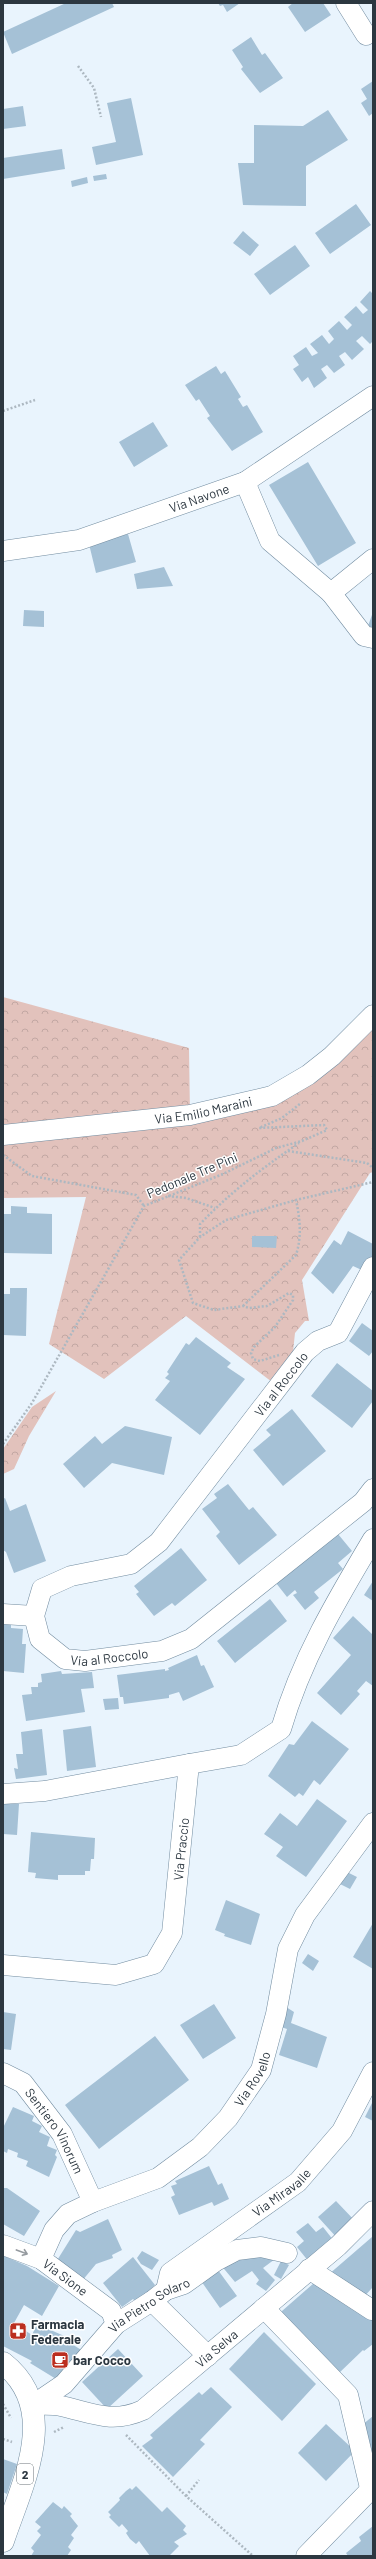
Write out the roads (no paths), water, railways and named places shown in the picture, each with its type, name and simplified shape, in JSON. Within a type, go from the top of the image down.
[{"type":"main road","name":"2","points":[[3,2363],[22,2381],[33,2405],[34,2428],[32,2451],[3,2541]]},
{"type":"street","points":[[346,3],[366,35]]},
{"type":"street","name":"Via Navone","points":[[3,551],[79,540],[245,482],[373,396]]},
{"type":"street","points":[[245,482],[270,541],[331,593],[364,636],[373,638]]},
{"type":"street","points":[[331,593],[373,559]]},
{"type":"street","name":"Via Emilio Maraini","points":[[3,1135],[190,1115],[272,1096],[308,1075],[332,1056],[373,1014]]},
{"type":"street","name":"Via al Roccolo","points":[[373,1267],[338,1333],[312,1346],[158,1542],[131,1564],[71,1576],[42,1589],[34,1616],[40,1639],[65,1659],[85,1661],[162,1651],[191,1639],[363,1502],[373,1488]]},
{"type":"street","points":[[3,1794],[44,1791],[189,1764],[241,1756],[281,1729],[293,1689],[319,1634],[373,1540]]},
{"type":"street","points":[[3,1614],[34,1616]]},
{"type":"street","name":"Via Praccio","points":[[3,1965],[116,1975],[154,1964],[172,1933],[189,1764]]},
{"type":"street","name":"Via Rovello","points":[[41,2259],[54,2230],[68,2214],[93,2202],[158,2178],[200,2147],[228,2118],[262,2070],[276,2014],[288,1949],[305,1916],[373,1823]]},
{"type":"street","name":"Via Miravalle","points":[[159,2295],[170,2273],[298,2182],[342,2131],[373,2072]]},
{"type":"street","name":"Sentiero Vinorum","points":[[3,2073],[23,2083],[62,2134],[93,2202]]},
{"type":"street","name":"Via Selva","points":[[33,2405],[59,2405],[115,2418],[129,2416],[154,2402],[309,2269],[338,2246],[373,2211]]},
{"type":"street","name":"Via Sione","points":[[3,2246],[41,2259],[111,2311],[116,2324]]},
{"type":"street","name":"Via Pietro Solaro","points":[[33,2405],[64,2384],[116,2324],[159,2295],[184,2284],[216,2261],[237,2250],[261,2247],[287,2253]]},
{"type":"street","points":[[309,2269],[372,2310]]},
{"type":"street","points":[[159,2295],[208,2356]]},
{"type":"street","points":[[264,2308],[348,2395],[371,2487],[306,2556]]},
{"type":"place","name":"Farmacia Federale","points":[[18,2331]]},
{"type":"place","name":"bar Cocco","points":[[60,2360]]}]
